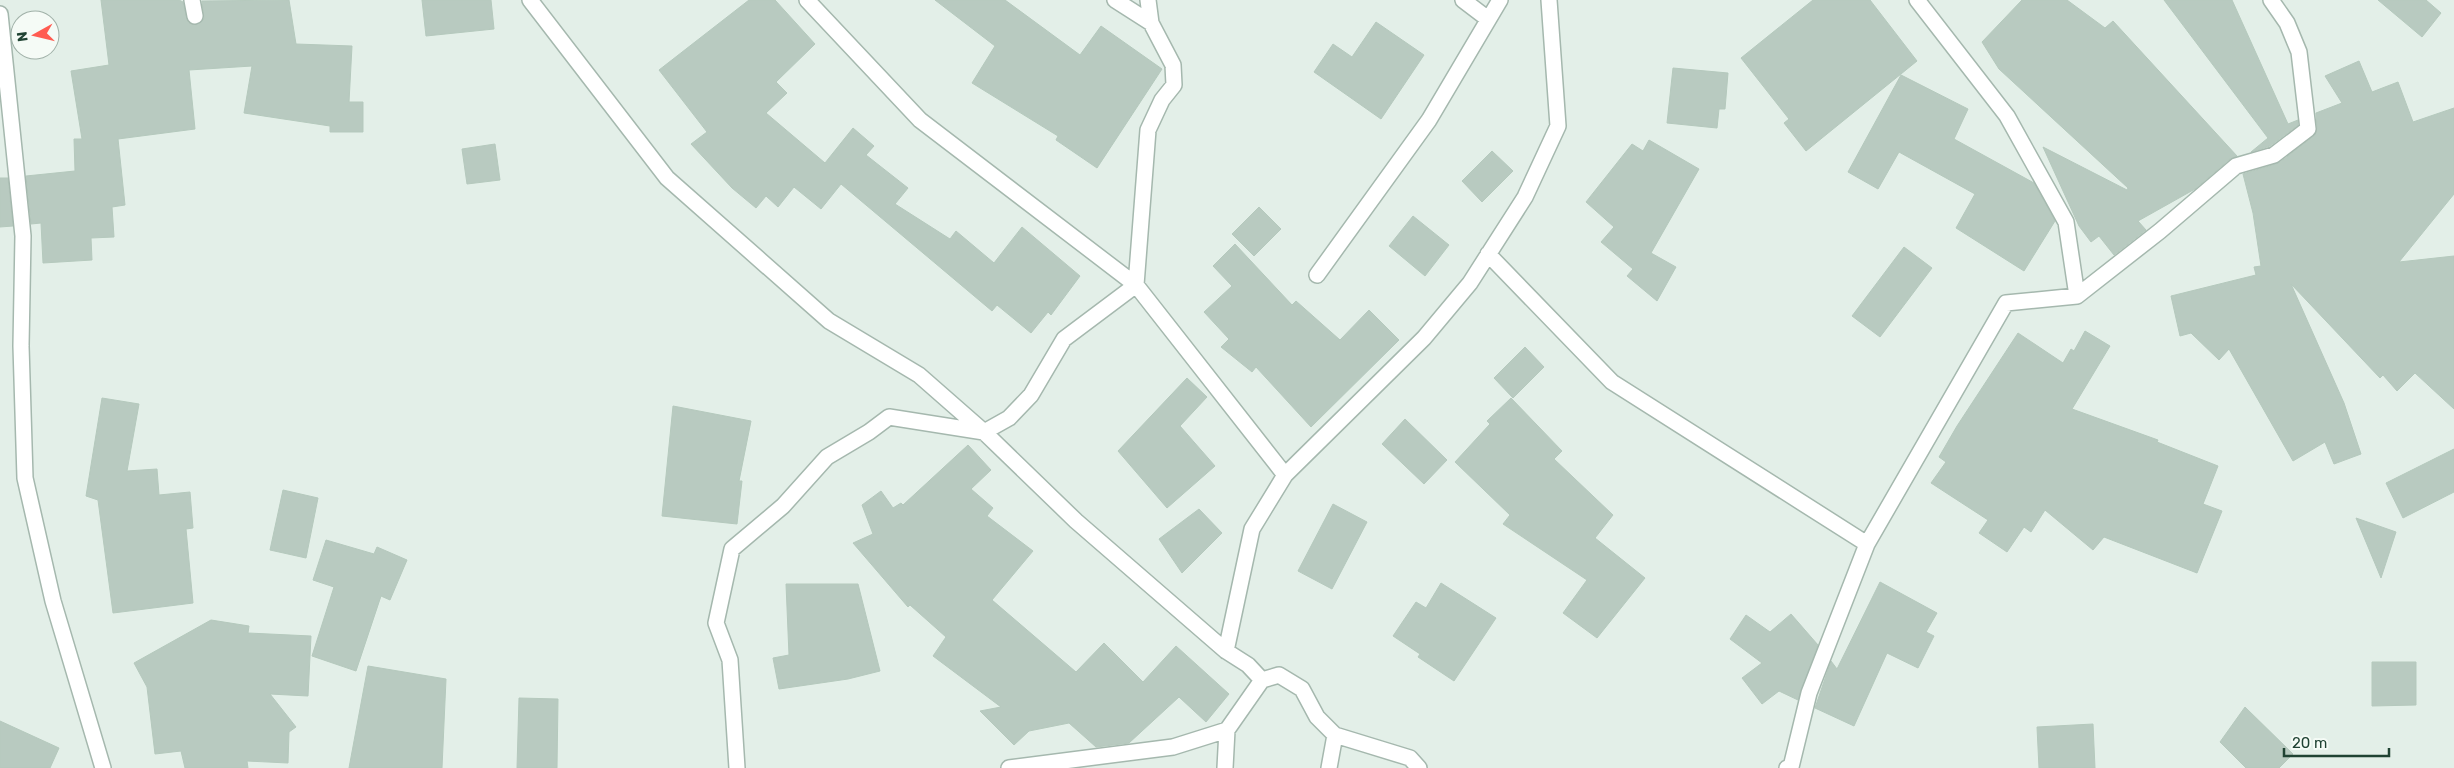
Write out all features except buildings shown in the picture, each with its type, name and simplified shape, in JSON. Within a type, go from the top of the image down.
[{"type":"street","points":[[192,0],[195,16]]},
{"type":"street","points":[[530,0],[667,178],[829,321],[919,375],[984,432],[1076,521],[1226,651],[1248,665],[1262,680]]},
{"type":"street","points":[[807,0],[920,120],[1136,285],[1285,475]]},
{"type":"street","points":[[1115,0],[1151,23]]},
{"type":"street","points":[[737,768],[730,660],[716,623],[732,549],[783,506],[827,457],[869,432],[889,417],[984,432],[1009,418],[1031,396],[1064,339],[1136,285],[1148,130],[1162,100],[1174,85],[1173,65],[1151,23],[1148,0]]},
{"type":"street","points":[[1463,0],[1488,19]]},
{"type":"street","points":[[1317,275],[1429,120],[1500,0]]},
{"type":"street","points":[[1226,651],[1252,528],[1285,475],[1424,338],[1470,283],[1525,198],[1558,126],[1549,0]]},
{"type":"street","points":[[1918,0],[2006,116],[2066,222],[2077,296]]},
{"type":"street","points":[[1787,768],[1791,767],[1809,693],[1867,544],[2006,303],[2077,296],[2160,231],[2236,166],[2274,155],[2308,129],[2300,52],[2287,24],[2271,0]]},
{"type":"street","points":[[0,14],[23,236],[21,346],[25,478],[53,601],[103,768]]},
{"type":"street","points":[[1488,254],[1612,382],[1867,544]]},
{"type":"street","points":[[1225,768],[1227,730],[1262,680],[1279,674],[1302,689],[1317,716],[1335,735],[1410,758],[1418,768]]},
{"type":"street","points":[[1009,768],[1173,747],[1227,730]]},
{"type":"street","points":[[1329,768],[1335,735]]}]
